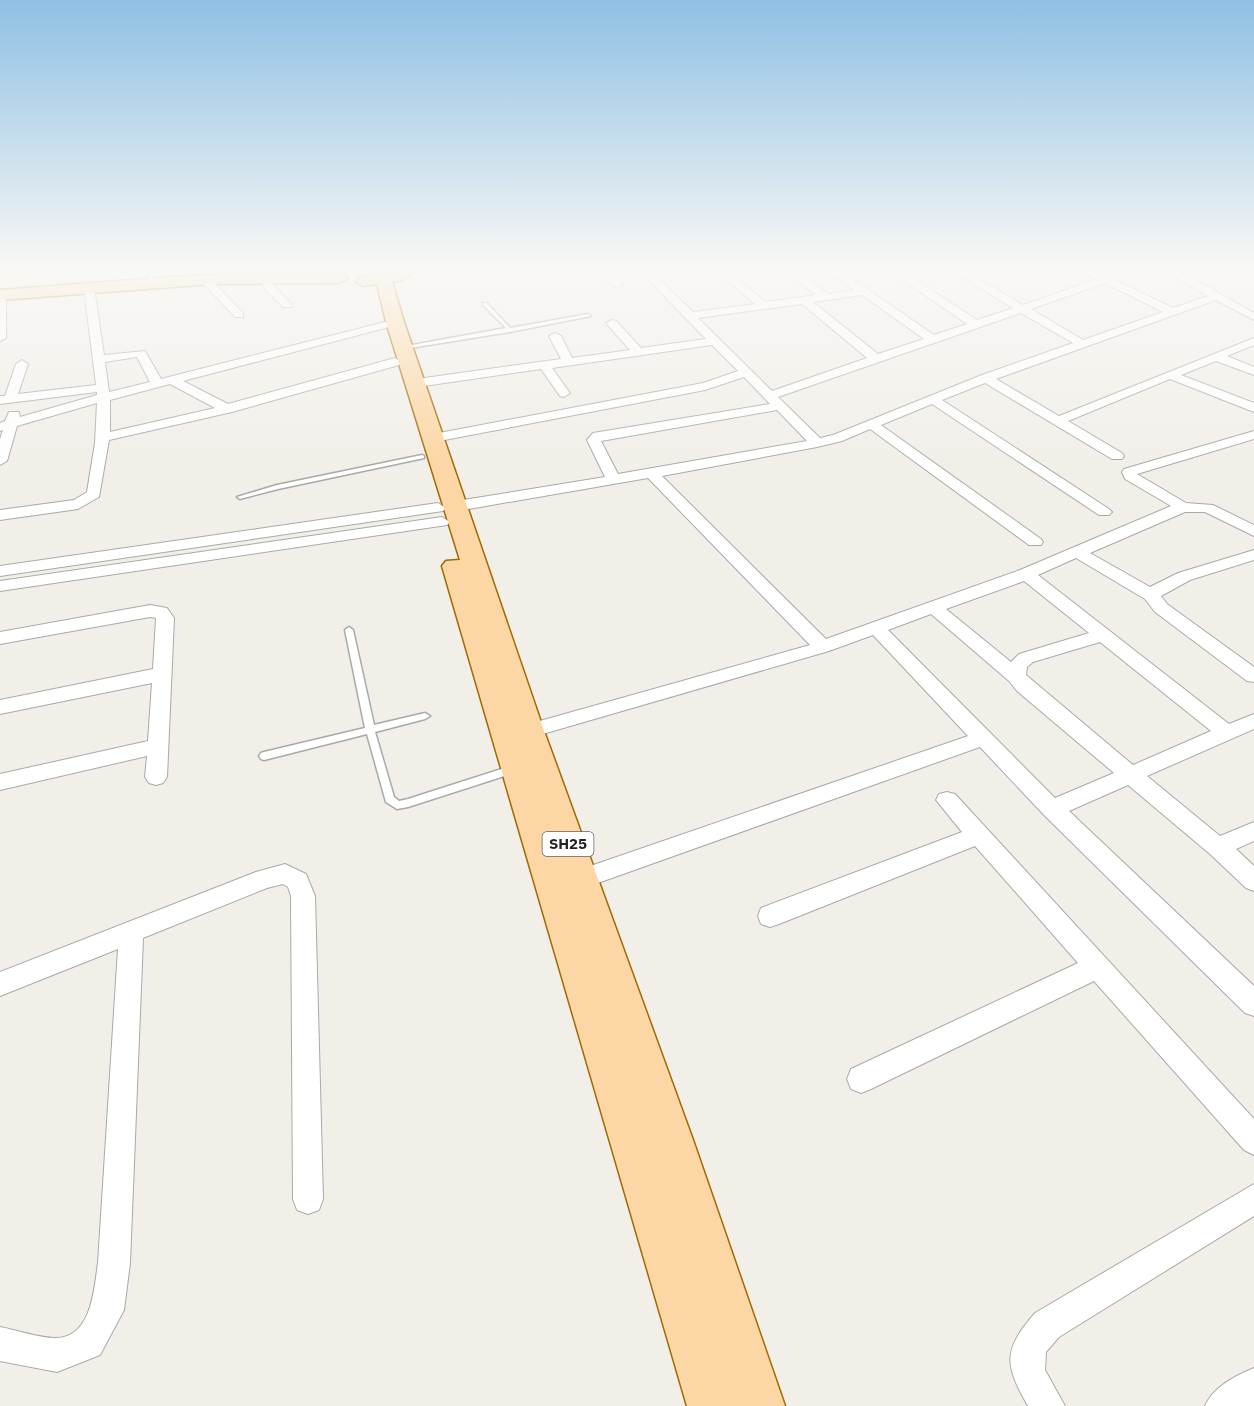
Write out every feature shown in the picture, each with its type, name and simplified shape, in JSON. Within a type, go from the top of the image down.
[{"type":"main road","name":"SH25","points":[[395,333],[516,768],[562,909],[716,1342],[758,1406]]},
{"type":"main road","name":"SH25","points":[[446,512],[529,731],[671,1140],[716,1342],[714,1406]]},
{"type":"street","points":[[0,515],[62,507],[87,500],[94,494],[104,437],[105,392],[95,333]]},
{"type":"street","points":[[621,333],[638,352]]},
{"type":"street","points":[[707,333],[817,443]]},
{"type":"street","points":[[844,333],[876,359]]},
{"type":"street","points":[[922,333],[933,340]]},
{"type":"street","points":[[614,481],[594,440],[598,436],[773,401],[876,359],[954,333]]},
{"type":"street","points":[[1063,333],[1082,344]]},
{"type":"street","points":[[0,586],[446,512],[817,443],[873,425],[986,378],[1114,333]]},
{"type":"street","points":[[555,336],[568,362]]},
{"type":"street","points":[[1058,421],[1254,341]]},
{"type":"street","points":[[10,399],[105,392],[172,380],[400,354],[544,365],[716,342]]},
{"type":"street","points":[[99,359],[141,353],[158,384]]},
{"type":"street","points":[[104,437],[227,409],[400,354]]},
{"type":"street","points":[[1215,357],[1254,371]]},
{"type":"street","points":[[0,461],[10,399],[22,364]]},
{"type":"street","points":[[544,365],[564,393]]},
{"type":"street","points":[[428,447],[705,386],[745,373]]},
{"type":"street","points":[[1170,375],[1254,408]]},
{"type":"street","points":[[986,378],[1117,456]]},
{"type":"street","points":[[172,380],[227,409]]},
{"type":"street","points":[[5,430],[105,392]]},
{"type":"street","points":[[932,399],[1104,512]]},
{"type":"street","points":[[873,425],[1035,542]]},
{"type":"street","points":[[1183,507],[1138,482],[1130,476],[1129,472],[1254,435]]},
{"type":"street","points":[[652,474],[823,647]]},
{"type":"street","points":[[529,731],[823,647],[877,629],[1026,574],[1183,507],[1208,508],[1251,528]]},
{"type":"street","points":[[0,571],[446,512]]},
{"type":"street","points":[[1077,552],[1151,595],[1161,608],[1254,675]]},
{"type":"street","points":[[1151,595],[1157,588],[1170,582],[1254,555]]},
{"type":"street","points":[[1026,574],[1227,733]]},
{"type":"street","points":[[934,608],[1218,847],[1254,881]]},
{"type":"street","points":[[0,638],[150,610],[160,612],[165,618],[156,777]]},
{"type":"street","points":[[877,629],[1052,809],[1252,1000]]},
{"type":"street","points":[[1016,676],[1018,665],[1026,658],[1104,635]]},
{"type":"street","points":[[0,707],[162,674]]},
{"type":"street","points":[[1052,809],[1254,721]]},
{"type":"street","points":[[580,879],[984,738]]},
{"type":"street","points":[[0,782],[158,746]]},
{"type":"street","points":[[947,800],[1254,1140]]},
{"type":"street","points":[[1218,847],[1254,831]]},
{"type":"street","points":[[770,916],[978,835]]},
{"type":"street","points":[[0,984],[264,879],[285,874],[298,882],[303,896],[308,1199]]},
{"type":"street","points":[[0,1344],[57,1355],[88,1343],[108,1310],[114,1263],[131,933]]},
{"type":"street","points":[[861,1079],[1097,967]]},
{"type":"street","points":[[1047,1406],[1028,1373],[1029,1346],[1047,1325],[1254,1199]]},
{"type":"street","points":[[1223,1406],[1254,1385]]},
{"type":"lane","points":[[400,354],[498,333]]},
{"type":"lane","points":[[240,497],[428,447]]},
{"type":"lane","points":[[349,630],[370,729],[390,799],[396,805],[516,768]]},
{"type":"lane","points":[[264,756],[425,716]]}]
